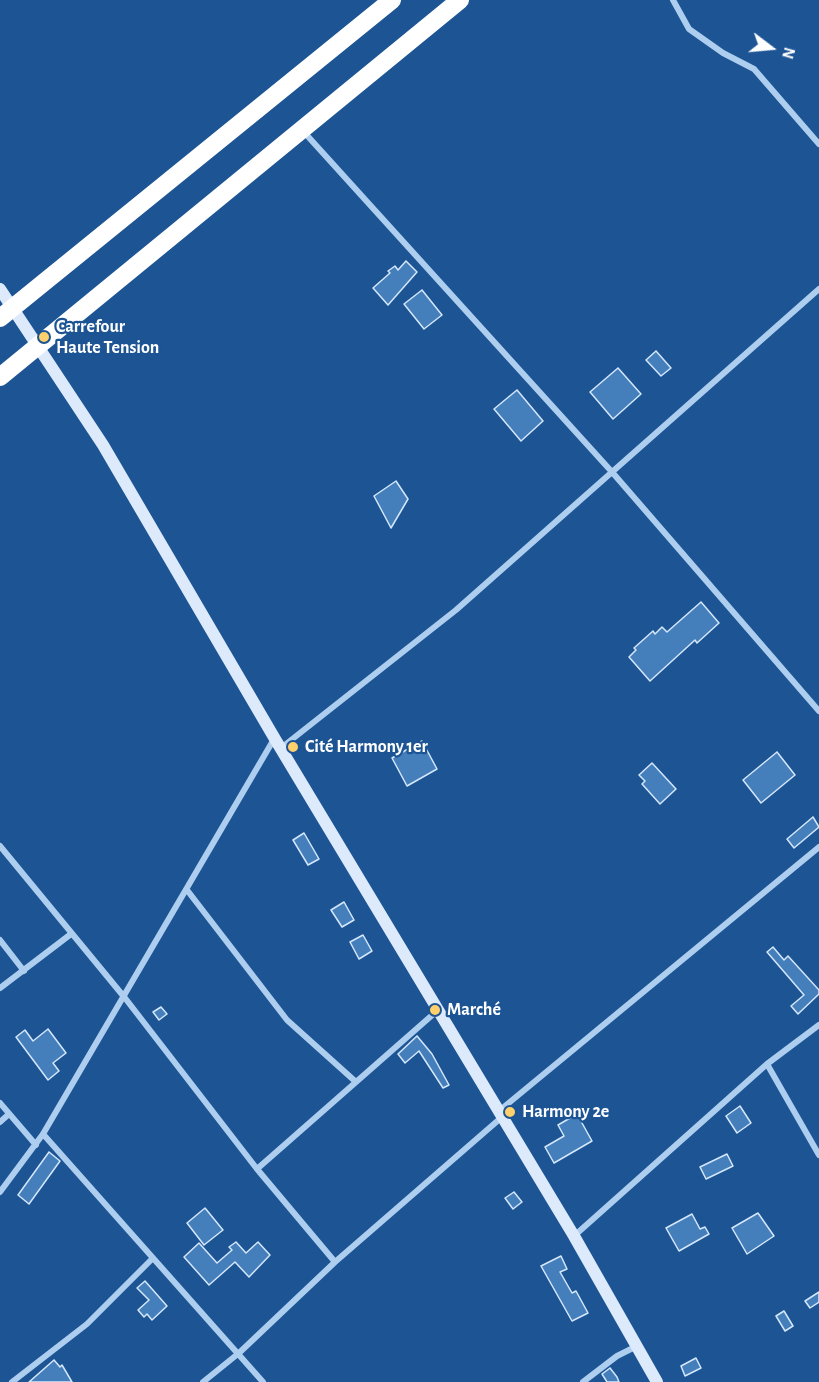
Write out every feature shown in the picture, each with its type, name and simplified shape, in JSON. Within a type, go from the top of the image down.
[{"type":"highway","points":[[7,313],[392,0]]},
{"type":"highway","points":[[0,377],[460,0]]},
{"type":"street","points":[[673,0],[689,29],[723,53],[754,69],[819,144]]},
{"type":"street","points":[[301,130],[612,472],[819,711]]},
{"type":"street","points":[[0,289],[7,313],[38,346],[103,445],[277,743],[574,1236],[635,1347],[657,1382]]},
{"type":"street","points":[[0,1192],[44,1134],[187,890],[277,743],[456,610],[819,289]]},
{"type":"street","points":[[0,846],[125,998],[257,1169],[335,1262]]},
{"type":"street","points":[[202,1382],[239,1353],[335,1262],[500,1114],[819,847]]},
{"type":"street","points":[[187,890],[287,1020],[356,1082]]},
{"type":"street","points":[[0,988],[71,934]]},
{"type":"street","points":[[0,940],[24,971]]},
{"type":"street","points":[[257,1169],[439,1010]]},
{"type":"street","points":[[574,1236],[767,1064],[819,1025]]},
{"type":"street","points":[[767,1064],[819,1155]]},
{"type":"street","points":[[0,1103],[36,1144]]},
{"type":"street","points":[[0,1122],[9,1114]]},
{"type":"street","points":[[44,1134],[263,1382]]},
{"type":"street","points":[[12,1382],[87,1324],[152,1259]]},
{"type":"street","points":[[583,1382],[617,1356],[635,1347]]},
{"type":"building","points":[[406,261],[417,272],[388,305],[373,288],[390,273],[388,271],[395,266],[398,270]]},
{"type":"building","points":[[422,290],[442,315],[424,329],[404,304]]},
{"type":"building","points":[[656,351],[671,368],[661,376],[646,360]]},
{"type":"building","points":[[618,368],[641,394],[613,419],[590,392]]},
{"type":"building","points":[[517,390],[543,421],[521,441],[494,409]]},
{"type":"building","points":[[396,481],[408,499],[391,528],[374,496]]},
{"type":"building","points":[[701,602],[719,623],[697,643],[695,640],[650,681],[629,657],[636,650],[634,648],[653,631],[655,634],[662,627],[667,632]]},
{"type":"building","points":[[422,741],[437,769],[407,786],[392,758]]},
{"type":"building","points":[[777,752],[795,775],[761,803],[743,780]]},
{"type":"building","points":[[652,763],[676,789],[660,804],[642,784],[645,781],[639,775]]},
{"type":"building","points":[[813,817],[819,827],[794,848],[787,839]]},
{"type":"building","points":[[304,833],[319,859],[308,865],[293,840]]},
{"type":"building","points":[[344,902],[354,920],[342,927],[331,910]]},
{"type":"building","points":[[363,935],[372,951],[359,959],[350,942]]},
{"type":"building","points":[[773,947],[784,960],[788,956],[819,990],[819,994],[798,1014],[791,1006],[804,995],[767,952]]},
{"type":"building","points":[[161,1007],[167,1014],[159,1020],[153,1012]]},
{"type":"building","points":[[48,1029],[66,1053],[53,1063],[59,1071],[48,1080],[16,1037],[25,1030],[33,1041]]},
{"type":"building","points":[[417,1036],[432,1054],[449,1085],[443,1088],[419,1051],[405,1063],[398,1054]]},
{"type":"building","points":[[740,1106],[751,1123],[737,1133],[726,1116]]},
{"type":"building","points":[[577,1114],[592,1141],[554,1163],[545,1147],[564,1136],[558,1125]]},
{"type":"building","points":[[49,1152],[60,1161],[29,1204],[18,1195]]},
{"type":"building","points":[[727,1154],[733,1166],[706,1179],[700,1167]]},
{"type":"building","points":[[514,1192],[522,1202],[513,1209],[505,1198]]},
{"type":"building","points":[[205,1208],[223,1230],[204,1245],[187,1223]]},
{"type":"building","points":[[758,1213],[774,1236],[747,1254],[732,1228]]},
{"type":"building","points":[[692,1214],[700,1229],[705,1227],[709,1234],[679,1251],[666,1228]]},
{"type":"building","points":[[236,1242],[246,1253],[258,1242],[270,1255],[249,1277],[235,1262],[209,1285],[184,1257],[199,1243],[217,1263],[232,1250],[229,1247]]},
{"type":"building","points":[[561,1256],[567,1269],[560,1272],[572,1293],[576,1291],[588,1313],[572,1321],[541,1266]]},
{"type":"building","points":[[145,1281],[167,1306],[152,1320],[147,1314],[144,1317],[138,1310],[149,1300],[137,1288]]},
{"type":"building","points":[[819,1292],[819,1302],[810,1308],[805,1301]]},
{"type":"building","points":[[784,1311],[793,1326],[785,1331],[776,1316]]},
{"type":"building","points":[[696,1358],[701,1368],[685,1376],[681,1366]]},
{"type":"building","points":[[54,1360],[60,1367],[62,1365],[72,1382],[29,1382]]},
{"type":"building","points":[[610,1368],[619,1382],[607,1382],[602,1374]]},
{"type":"place","name":"Carrefour Haute Tension","points":[[44,337]]},
{"type":"place","name":"Cité Harmony 1er","points":[[293,747]]},
{"type":"place","name":"Marché","points":[[435,1010]]},
{"type":"place","name":"Harmony 2e","points":[[510,1112]]}]
